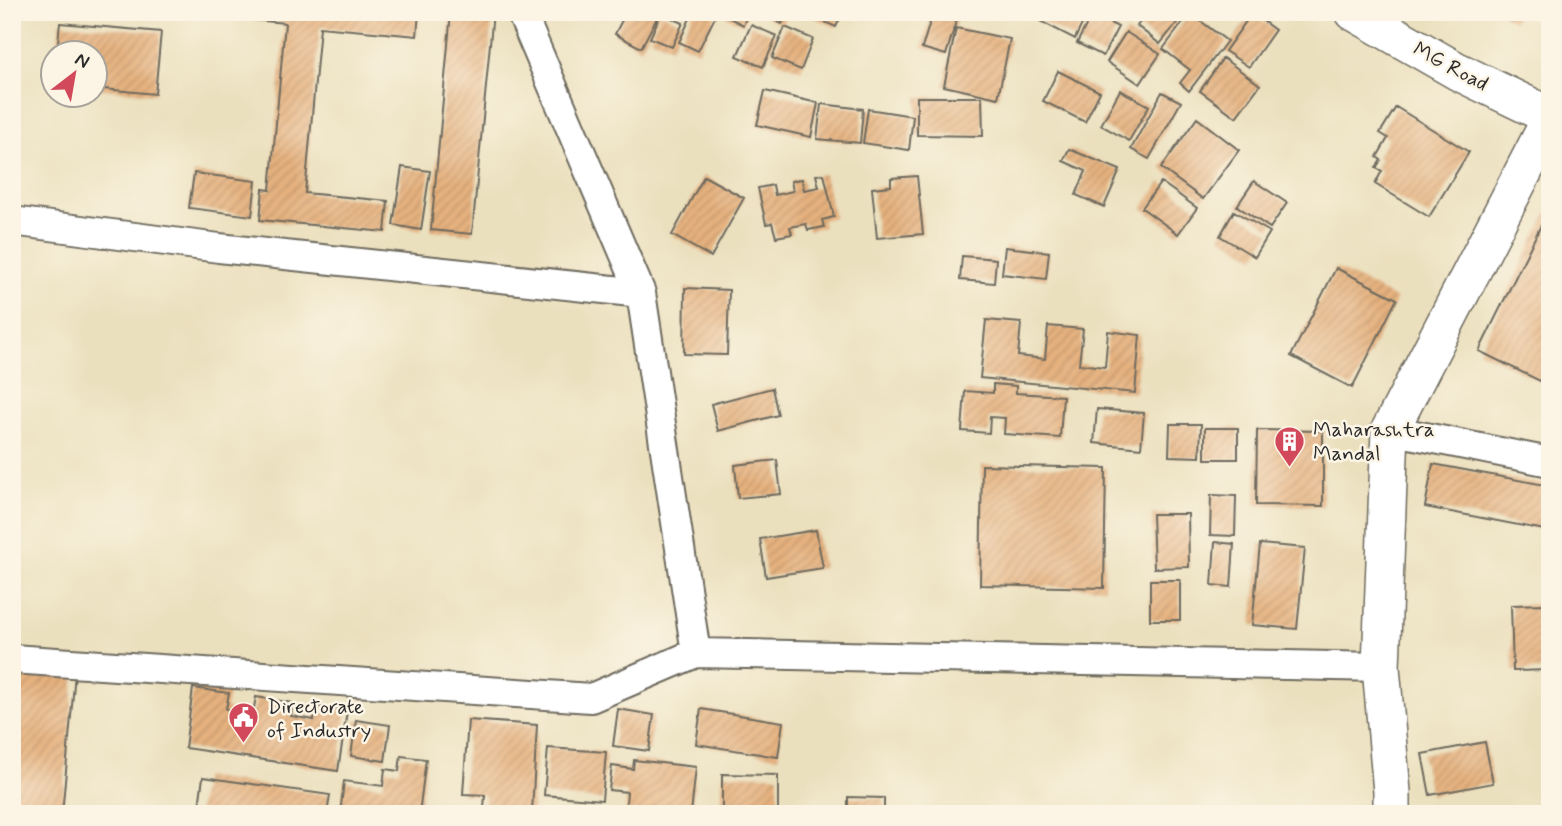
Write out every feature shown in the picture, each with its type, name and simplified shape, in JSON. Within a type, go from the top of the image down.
[{"type":"main road","name":"MG Road","points":[[1354,12],[1457,71],[1550,118]]},
{"type":"main road","points":[[1392,814],[1381,667],[1390,430],[1550,118]]},
{"type":"street","points":[[520,12],[640,292],[696,653]]},
{"type":"street","points":[[12,221],[233,249],[640,292]]},
{"type":"street","points":[[1390,430],[1550,462]]},
{"type":"street","points":[[12,659],[591,698],[696,653],[1381,667]]},
{"type":"building","points":[[110,12],[161,12],[160,19]]},
{"type":"building","points":[[190,12],[419,12],[417,36],[320,27],[305,193],[388,201],[385,232],[260,220],[263,189],[270,190],[285,23]]},
{"type":"building","points":[[451,12],[493,12],[472,234],[431,230]]},
{"type":"building","points":[[626,12],[660,12],[641,48],[615,34]]},
{"type":"building","points":[[693,12],[717,13],[698,51],[679,42]]},
{"type":"building","points":[[718,12],[749,12],[743,25]]},
{"type":"building","points":[[757,12],[788,12],[782,24]]},
{"type":"building","points":[[802,12],[843,12],[836,27]]},
{"type":"building","points":[[933,12],[959,12],[946,55],[922,48]]},
{"type":"building","points":[[1044,12],[1074,12],[1085,18],[1075,39],[1040,21]]},
{"type":"building","points":[[1148,12],[1179,12],[1183,15],[1160,44],[1137,26]]},
{"type":"building","points":[[1499,12],[1518,12],[1513,21]]},
{"type":"building","points":[[661,13],[683,23],[672,47],[650,38]]},
{"type":"building","points":[[1190,13],[1227,41],[1189,91],[1180,83],[1190,70],[1163,49]]},
{"type":"building","points":[[1252,13],[1275,30],[1249,67],[1225,51]]},
{"type":"building","points":[[1092,14],[1118,27],[1103,56],[1077,43]]},
{"type":"building","points":[[60,23],[161,32],[155,94],[108,89],[108,38],[58,38]]},
{"type":"building","points":[[751,25],[777,36],[763,67],[737,56]]},
{"type":"building","points":[[785,27],[813,39],[801,70],[772,58]]},
{"type":"building","points":[[956,28],[1010,39],[998,98],[944,86]]},
{"type":"building","points":[[1126,32],[1160,54],[1140,84],[1107,62]]},
{"type":"building","points":[[1223,58],[1260,85],[1236,117],[1200,91]]},
{"type":"building","points":[[1058,71],[1100,92],[1085,122],[1043,101]]},
{"type":"building","points":[[1120,90],[1149,106],[1129,141],[1101,125]]},
{"type":"building","points":[[765,91],[818,103],[811,137],[757,125]]},
{"type":"building","points":[[1162,92],[1181,102],[1149,159],[1131,149]]},
{"type":"building","points":[[917,97],[982,97],[983,136],[917,135]]},
{"type":"building","points":[[821,104],[863,109],[860,143],[817,139]]},
{"type":"building","points":[[1396,107],[1469,152],[1429,217],[1375,184],[1382,171],[1376,168],[1381,160],[1377,157],[1388,138],[1380,133]]},
{"type":"building","points":[[868,109],[913,116],[909,150],[863,143]]},
{"type":"building","points":[[1197,118],[1239,150],[1203,199],[1161,168]]},
{"type":"building","points":[[1069,149],[1120,170],[1104,207],[1076,195],[1086,171],[1063,161]]},
{"type":"building","points":[[402,167],[430,171],[421,230],[393,225]]},
{"type":"building","points":[[194,173],[256,181],[252,216],[189,208]]},
{"type":"building","points":[[824,174],[834,217],[822,220],[824,227],[808,230],[806,224],[790,227],[792,234],[776,237],[772,223],[766,224],[758,188],[773,185],[775,195],[793,191],[791,181],[802,179],[804,190],[819,187],[816,175]]},
{"type":"building","points":[[704,176],[744,198],[711,257],[672,235]]},
{"type":"building","points":[[917,176],[923,234],[877,238],[872,188],[891,186],[891,178]]},
{"type":"building","points":[[1254,181],[1287,203],[1270,228],[1237,206]]},
{"type":"building","points":[[1161,182],[1197,208],[1178,234],[1142,208]]},
{"type":"building","points":[[1550,207],[1550,386],[1479,351]]},
{"type":"building","points":[[1234,211],[1270,232],[1255,257],[1220,236]]},
{"type":"building","points":[[1005,247],[1049,252],[1046,279],[1002,274]]},
{"type":"building","points":[[962,256],[996,259],[994,283],[960,280]]},
{"type":"building","points":[[1336,268],[1397,299],[1352,388],[1291,356]]},
{"type":"building","points":[[685,288],[729,290],[727,355],[684,354]]},
{"type":"building","points":[[986,320],[1021,323],[1018,356],[1045,359],[1048,326],[1083,329],[1079,364],[1105,367],[1108,331],[1140,335],[1135,393],[980,378]]},
{"type":"building","points":[[993,384],[1016,386],[1016,393],[1063,396],[1060,438],[1004,434],[1005,418],[990,417],[989,433],[962,431],[965,391],[993,393]]},
{"type":"building","points":[[772,388],[778,415],[718,431],[711,404]]},
{"type":"building","points":[[1097,409],[1144,413],[1141,448],[1094,443]]},
{"type":"building","points":[[1170,424],[1201,424],[1200,457],[1169,456]]},
{"type":"building","points":[[1205,428],[1238,428],[1238,459],[1205,459]]},
{"type":"building","name":"Maharashtra Mandal","points":[[1257,430],[1323,431],[1323,506],[1256,505]]},
{"type":"building","points":[[777,460],[781,494],[738,498],[735,465]]},
{"type":"building","points":[[1433,464],[1550,486],[1550,531],[1425,507]]},
{"type":"building","points":[[982,465],[1106,468],[1104,588],[980,585]]},
{"type":"building","points":[[1211,495],[1236,496],[1235,536],[1210,535]]},
{"type":"building","points":[[1152,514],[1188,514],[1189,567],[1154,568]]},
{"type":"building","points":[[816,530],[823,568],[766,577],[760,539]]},
{"type":"building","points":[[1215,542],[1234,544],[1231,587],[1212,585]]},
{"type":"building","points":[[1260,544],[1305,548],[1297,629],[1252,625]]},
{"type":"building","points":[[1150,580],[1180,580],[1180,620],[1150,620]]},
{"type":"building","points":[[1550,604],[1550,670],[1513,671],[1511,605]]},
{"type":"building","points":[[12,669],[75,673],[62,814],[12,814]]},
{"type":"building","points":[[193,688],[229,693],[226,709],[253,713],[256,697],[293,703],[291,716],[314,720],[316,706],[347,711],[338,771],[185,748]]},
{"type":"building","points":[[618,709],[654,715],[649,751],[613,746]]},
{"type":"building","points":[[701,709],[783,722],[778,757],[696,744]]},
{"type":"building","points":[[356,720],[390,725],[385,761],[351,756]]},
{"type":"building","points":[[468,720],[537,725],[532,812],[484,808],[485,795],[463,794]]},
{"type":"building","points":[[1485,742],[1493,783],[1430,795],[1422,754]]},
{"type":"building","points":[[548,748],[606,752],[602,800],[544,795]]},
{"type":"building","points":[[401,756],[426,759],[419,814],[340,814],[344,781],[383,786],[385,769],[399,771]]},
{"type":"building","points":[[634,760],[696,767],[691,814],[625,814],[627,792],[609,790],[612,766],[633,769]]},
{"type":"building","points":[[722,774],[778,775],[778,814],[722,814]]},
{"type":"building","points":[[203,777],[330,795],[327,814],[198,814]]},
{"type":"building","points":[[848,797],[884,798],[884,814],[848,814]]},
{"type":"place","name":"Maharashtra Mandal","points":[[1290,468]]},
{"type":"place","name":"Directorate of Industry","points":[[244,745]]}]
